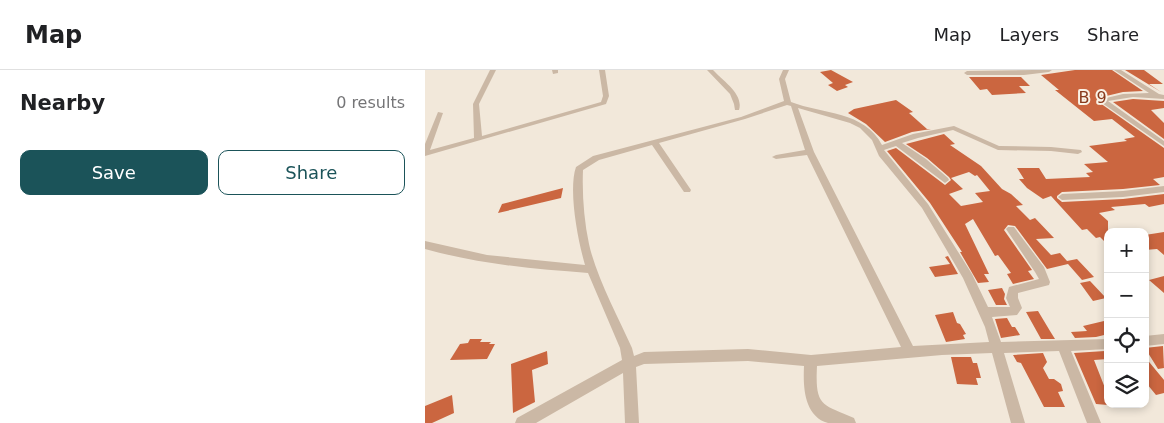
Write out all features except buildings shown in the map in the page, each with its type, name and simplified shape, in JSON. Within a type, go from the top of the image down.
[{"type":"street","points":[[478,139],[477,104],[480,93],[494,70]]},
{"type":"street","points":[[425,154],[604,103],[606,96],[602,70]]},
{"type":"street","points":[[709,70],[731,92],[737,103],[737,109]]},
{"type":"street","points":[[786,70],[782,79],[811,152],[910,353]]},
{"type":"street","points":[[967,73],[1019,73],[1049,70]]},
{"type":"street","points":[[1117,70],[1160,96]]},
{"type":"street","points":[[1160,96],[1106,97],[1104,101],[1164,144]]},
{"type":"street","points":[[632,423],[629,362],[623,338],[592,269],[584,244],[578,196],[579,169],[596,158],[791,104],[857,122],[863,126],[925,206],[968,277],[984,312],[997,348],[1018,423]]},
{"type":"street","points":[[425,154],[441,112]]},
{"type":"street","points":[[879,149],[954,128],[998,148],[1051,149],[1078,152]]},
{"type":"street","points":[[654,142],[687,190]]},
{"type":"street","points":[[897,143],[923,161],[945,180]]},
{"type":"street","points":[[776,157],[811,152]]},
{"type":"street","points":[[1062,197],[1123,194],[1164,189]]},
{"type":"street","points":[[984,312],[1013,312],[1016,308],[1012,298],[1013,290],[1045,282],[1040,270],[1011,229]]},
{"type":"street","points":[[425,245],[465,256],[592,269]]},
{"type":"street","points":[[1149,340],[1164,338]]},
{"type":"street","points":[[522,423],[629,362],[644,358],[748,355],[811,361],[847,356],[910,353],[942,349],[1104,344]]},
{"type":"street","points":[[1063,346],[1094,423]]},
{"type":"street","points":[[811,361],[810,393],[817,408],[833,419],[849,423]]},
{"type":"district","name":"B 9","points":[[1093,97]]}]
